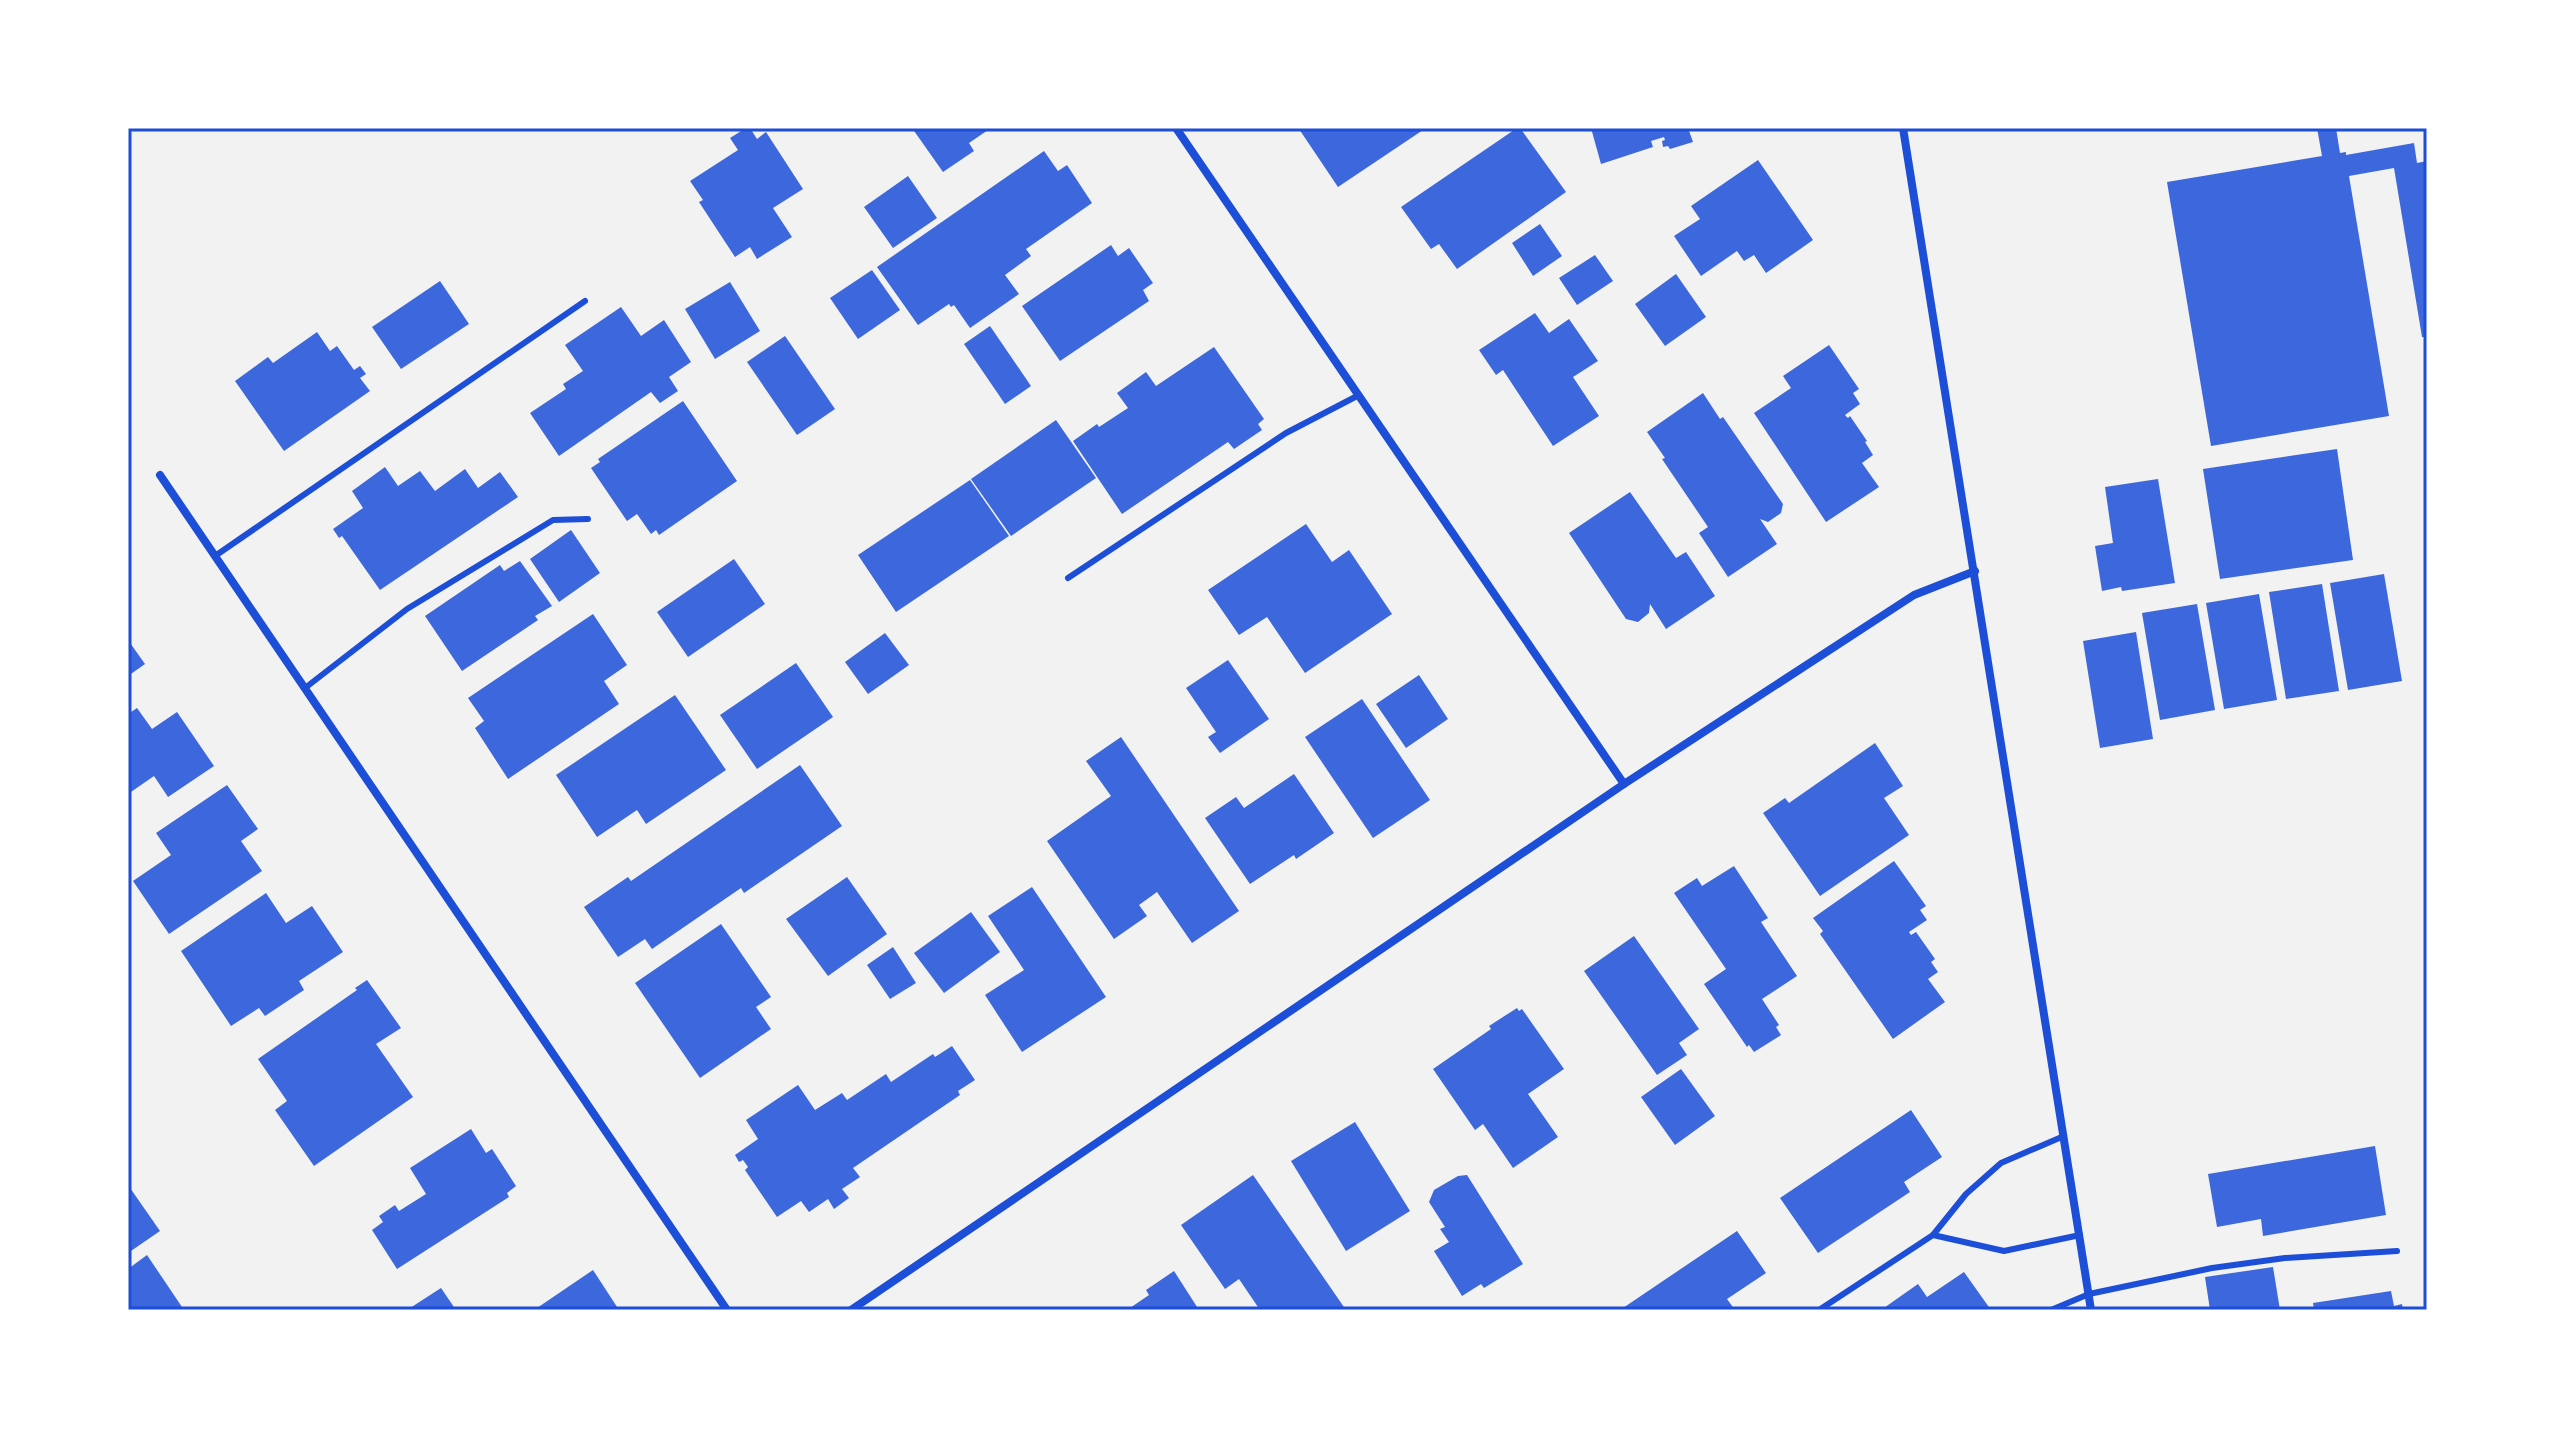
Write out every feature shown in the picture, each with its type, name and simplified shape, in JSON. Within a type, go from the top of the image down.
[{"type":"street","points":[[1176,128],[1624,784]]},
{"type":"street","points":[[1903,128],[2091,1310]]},
{"type":"street","points":[[160,475],[727,1310]]},
{"type":"street","points":[[851,1310],[1624,784],[1914,595],[1975,571]]},
{"type":"lane","points":[[215,556],[585,301]]},
{"type":"lane","points":[[1068,578],[1286,433],[1359,395]]},
{"type":"lane","points":[[305,688],[407,609],[553,520],[588,519]]},
{"type":"lane","points":[[1819,1310],[1933,1235],[1966,1194],[2001,1163],[2064,1136]]},
{"type":"lane","points":[[1933,1235],[2004,1251],[2080,1235]]},
{"type":"lane","points":[[2051,1310],[2089,1294],[2212,1268],[2285,1258],[2397,1251]]},
{"type":"building","points":[[750,128],[757,139],[766,132],[803,189],[773,208],[792,237],[757,259],[750,247],[735,257],[699,202],[703,200],[690,181],[738,150],[730,138]]},
{"type":"building","points":[[912,128],[991,128],[969,143],[974,151],[943,172]]},
{"type":"building","points":[[1301,128],[1426,128],[1338,187]]},
{"type":"building","points":[[1517,128],[1566,192],[1457,269],[1439,244],[1431,249],[1401,207]]},
{"type":"building","points":[[1591,128],[1688,128],[1693,142],[1670,149],[1663,147],[1664,137],[1651,141],[1653,147],[1601,164]]},
{"type":"building","points":[[2317,128],[2336,128],[2340,153],[2346,152],[2346,155],[2414,143],[2417,163],[2427,161],[2427,337],[2422,337],[2394,168],[2349,176],[2389,416],[2211,446],[2167,182],[2322,156]]},
{"type":"building","points":[[1044,151],[1058,171],[1067,165],[1092,203],[1026,249],[1031,256],[1005,275],[1019,294],[970,328],[954,305],[951,307],[949,304],[918,325],[877,267]]},
{"type":"building","points":[[1758,160],[1813,240],[1766,273],[1754,255],[1744,261],[1737,251],[1701,276],[1674,236],[1700,219],[1691,206]]},
{"type":"building","points":[[908,176],[937,218],[893,248],[864,207]]},
{"type":"building","points":[[1540,224],[1562,256],[1533,276],[1512,243]]},
{"type":"building","points":[[1111,245],[1118,256],[1129,248],[1153,283],[1143,290],[1149,301],[1060,361],[1022,306]]},
{"type":"building","points":[[1595,255],[1613,281],[1577,305],[1559,278]]},
{"type":"building","points":[[872,270],[900,310],[858,339],[830,298]]},
{"type":"building","points":[[1676,274],[1706,317],[1665,346],[1635,304]]},
{"type":"building","points":[[440,281],[469,324],[401,369],[372,327]]},
{"type":"building","points":[[730,282],[760,331],[715,359],[685,309]]},
{"type":"building","points":[[621,307],[641,336],[664,320],[691,362],[669,377],[678,391],[660,403],[651,392],[559,456],[530,413],[566,389],[563,384],[583,371],[565,345]]},
{"type":"building","points":[[1535,313],[1549,333],[1569,319],[1598,361],[1573,377],[1599,416],[1553,446],[1503,370],[1496,375],[1479,350]]},
{"type":"building","points":[[990,326],[1031,386],[1005,404],[964,344]]},
{"type":"building","points":[[317,332],[330,351],[337,346],[354,370],[360,366],[366,374],[360,378],[370,391],[284,451],[235,381],[268,357],[273,363]]},
{"type":"building","points":[[785,336],[835,409],[797,435],[747,362]]},
{"type":"building","points":[[1829,345],[1859,389],[1853,393],[1860,404],[1845,415],[1850,416],[1867,441],[1873,455],[1862,463],[1879,487],[1826,522],[1754,413],[1791,388],[1783,376]]},
{"type":"building","points":[[1214,347],[1264,419],[1258,424],[1262,430],[1234,449],[1228,442],[1122,514],[1073,441],[1128,408],[1117,393],[1146,372],[1156,386]]},
{"type":"building","points":[[1703,393],[1783,504],[1781,513],[1768,522],[1760,519],[1777,544],[1728,577],[1699,533],[1708,527],[1647,432]]},
{"type":"building","points":[[683,401],[737,481],[659,535],[656,530],[651,534],[637,514],[627,521],[591,468],[600,462],[598,459]]},
{"type":"building","points":[[1056,420],[1096,478],[1011,536],[971,479]]},
{"type":"building","points":[[2337,449],[2353,560],[2220,579],[2203,469]]},
{"type":"building","points":[[385,467],[398,486],[420,471],[435,491],[465,469],[478,488],[500,472],[518,497],[380,590],[342,536],[339,538],[333,529],[363,508],[352,491]]},
{"type":"building","points":[[2158,479],[2175,583],[2102,591],[2095,546],[2113,543],[2105,487]]},
{"type":"building","points":[[970,480],[1009,536],[896,612],[858,555]]},
{"type":"building","points":[[1630,492],[1676,558],[1686,552],[1715,596],[1666,629],[1650,604],[1649,613],[1638,622],[1626,619],[1569,533]]},
{"type":"building","points":[[1306,524],[1332,562],[1349,550],[1392,614],[1305,673],[1267,617],[1239,635],[1208,590]]},
{"type":"building","points":[[571,530],[600,573],[559,602],[530,559]]},
{"type":"building","points":[[734,559],[765,604],[688,657],[657,612]]},
{"type":"building","points":[[520,561],[552,606],[535,616],[538,620],[462,671],[425,616],[500,565],[504,571]]},
{"type":"building","points":[[2384,574],[2402,681],[2348,690],[2330,583]]},
{"type":"building","points":[[2322,584],[2339,691],[2286,699],[2269,592]]},
{"type":"building","points":[[2259,594],[2277,700],[2224,709],[2206,603]]},
{"type":"building","points":[[2197,604],[2215,710],[2160,720],[2142,613]]},
{"type":"building","points":[[593,614],[627,665],[604,681],[619,704],[508,779],[475,728],[484,721],[468,698]]},
{"type":"building","points":[[2136,632],[2153,739],[2100,748],[2083,641]]},
{"type":"building","points":[[885,633],[909,665],[868,694],[845,662]]},
{"type":"building","points":[[128,640],[145,664],[128,676]]},
{"type":"building","points":[[1228,660],[1269,719],[1220,753],[1208,737],[1216,732],[1186,688]]},
{"type":"building","points":[[796,663],[833,717],[757,769],[720,715]]},
{"type":"building","points":[[1419,675],[1448,719],[1406,748],[1376,704]]},
{"type":"building","points":[[675,695],[726,770],[646,824],[637,810],[597,837],[556,775]]},
{"type":"building","points":[[1362,699],[1430,800],[1373,838],[1305,737]]},
{"type":"building","points":[[137,708],[152,729],[177,712],[214,766],[168,797],[154,776],[128,794],[128,714]]},
{"type":"building","points":[[1121,737],[1239,911],[1192,943],[1157,892],[1139,905],[1147,916],[1114,939],[1047,841],[1111,796],[1086,761]]},
{"type":"building","points":[[1875,743],[1903,786],[1884,798],[1909,835],[1820,896],[1763,813],[1785,798],[1789,803]]},
{"type":"building","points":[[800,765],[842,826],[744,893],[741,888],[652,949],[645,939],[618,957],[584,907],[628,877],[631,881]]},
{"type":"building","points":[[1294,774],[1334,833],[1296,859],[1294,855],[1250,884],[1205,818],[1236,797],[1244,808]]},
{"type":"building","points":[[227,785],[258,829],[241,841],[262,871],[169,934],[133,881],[171,855],[156,833]]},
{"type":"building","points":[[1894,861],[1926,906],[1920,910],[1927,920],[1909,932],[1911,935],[1916,932],[1935,959],[1931,962],[1938,972],[1928,979],[1945,1002],[1893,1039],[1820,934],[1823,931],[1813,918]]},
{"type":"building","points":[[1734,866],[1768,918],[1761,922],[1797,976],[1762,999],[1779,1025],[1776,1027],[1781,1035],[1754,1052],[1749,1045],[1747,1047],[1704,984],[1726,969],[1674,893],[1697,878],[1702,886]]},
{"type":"building","points":[[847,877],[887,934],[828,976],[786,919]]},
{"type":"building","points":[[1032,887],[1106,997],[1022,1052],[985,995],[1024,970],[988,916]]},
{"type":"building","points":[[266,893],[286,923],[312,906],[343,952],[299,981],[304,990],[265,1016],[259,1008],[231,1026],[181,951]]},
{"type":"building","points":[[971,912],[1000,952],[944,993],[914,953]]},
{"type":"building","points":[[721,924],[771,997],[756,1007],[771,1029],[700,1078],[635,983]]},
{"type":"building","points":[[1634,936],[1699,1029],[1679,1043],[1687,1055],[1657,1075],[1584,971]]},
{"type":"building","points":[[893,947],[916,983],[890,999],[867,965]]},
{"type":"building","points":[[367,980],[401,1028],[376,1044],[413,1097],[314,1166],[275,1110],[287,1101],[258,1059]]},
{"type":"building","points":[[1517,1008],[1519,1011],[1522,1009],[1564,1069],[1528,1094],[1558,1137],[1513,1168],[1483,1124],[1475,1130],[1433,1069]]},
{"type":"building","points":[[952,1046],[975,1080],[958,1091],[960,1095],[853,1168],[860,1177],[842,1189],[849,1198],[834,1209],[828,1199],[809,1212],[801,1201],[777,1217],[745,1170],[748,1167],[743,1160],[739,1162],[735,1155],[758,1139],[746,1120],[798,1085],[815,1110],[842,1093],[847,1100],[886,1074],[891,1082],[933,1054],[935,1057]]},
{"type":"building","points":[[1681,1069],[1715,1116],[1675,1145],[1641,1097]]},
{"type":"building","points":[[1911,1110],[1942,1157],[1904,1182],[1910,1192],[1818,1253],[1780,1198]]},
{"type":"building","points":[[1355,1122],[1410,1211],[1346,1251],[1291,1161]]},
{"type":"building","points":[[471,1129],[486,1153],[492,1149],[516,1186],[507,1193],[509,1197],[397,1269],[372,1230],[383,1222],[379,1216],[395,1205],[399,1211],[426,1194],[410,1168]]},
{"type":"building","points":[[2375,1146],[2386,1215],[2263,1236],[2261,1219],[2217,1227],[2208,1174]]},
{"type":"building","points":[[1253,1175],[1346,1310],[1260,1310],[1239,1279],[1225,1289],[1181,1225]]},
{"type":"building","points":[[1467,1175],[1523,1264],[1484,1288],[1481,1284],[1462,1296],[1434,1251],[1449,1242],[1440,1229],[1445,1227],[1429,1202],[1434,1190],[1458,1176]]},
{"type":"building","points":[[128,1185],[160,1231],[128,1253]]},
{"type":"building","points":[[1737,1231],[1766,1273],[1727,1299],[1735,1310],[1620,1310]]},
{"type":"building","points":[[147,1255],[184,1310],[128,1310],[128,1269]]},
{"type":"building","points":[[2273,1267],[2280,1310],[2210,1310],[2205,1277]]},
{"type":"building","points":[[593,1270],[619,1310],[534,1310]]},
{"type":"building","points":[[1174,1271],[1199,1310],[1127,1310],[1149,1295],[1146,1290]]},
{"type":"building","points":[[1964,1272],[1991,1310],[1881,1310],[1918,1284],[1927,1297]]},
{"type":"building","points":[[441,1288],[456,1310],[407,1310]]},
{"type":"building","points":[[2391,1291],[2394,1306],[2402,1304],[2403,1310],[2314,1310],[2313,1303]]}]
